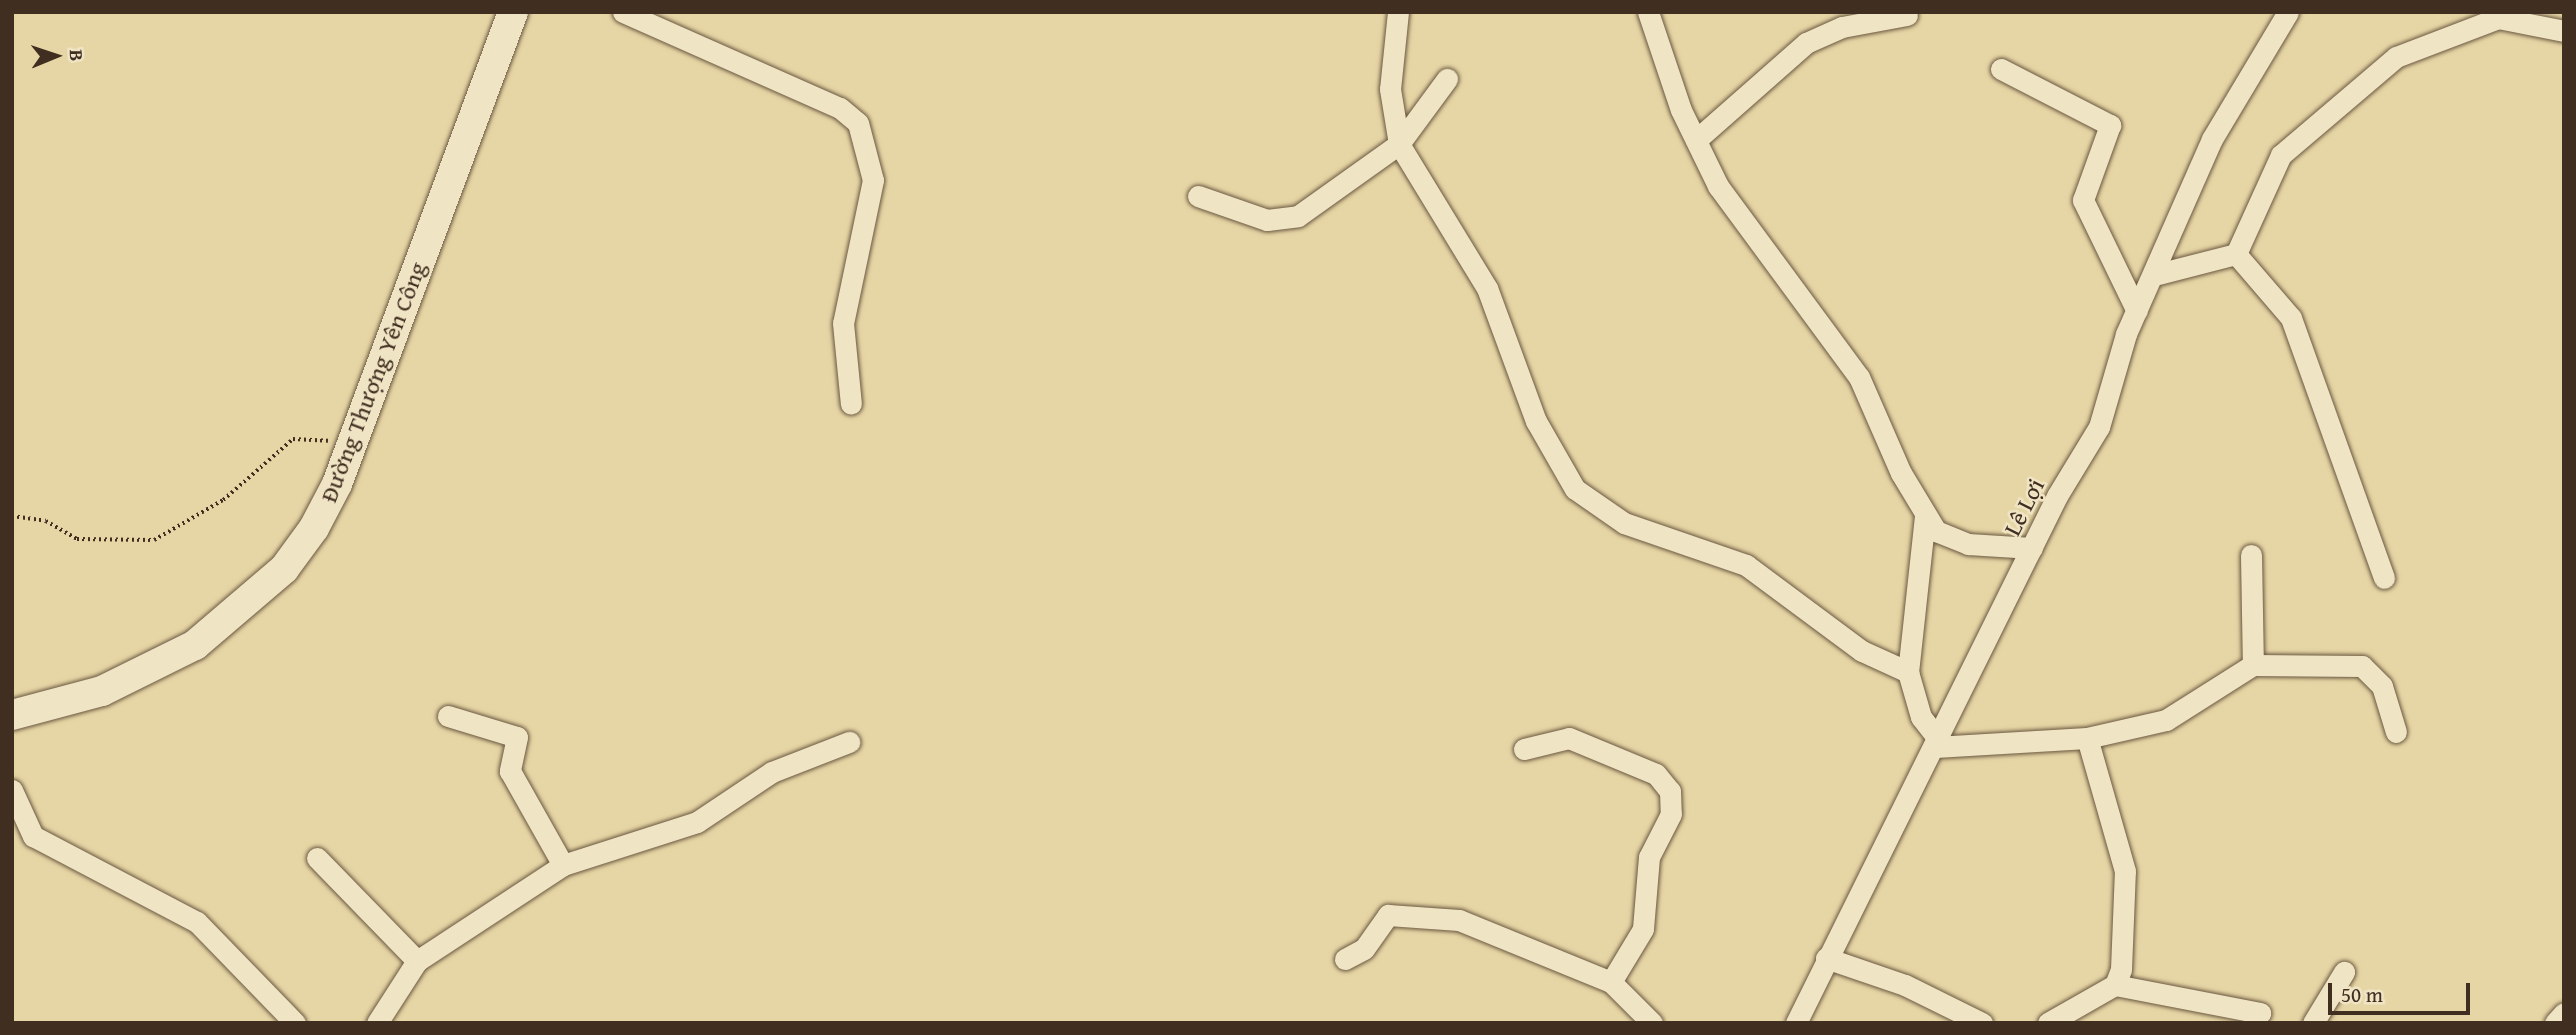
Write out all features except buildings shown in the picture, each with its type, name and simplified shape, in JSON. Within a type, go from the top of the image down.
[{"type":"main road","name":"Đường Thượng Yên Công","points":[[12,715],[102,691],[195,645],[239,613],[314,528],[349,452],[513,12]]},
{"type":"street","points":[[623,12],[840,108],[858,123],[873,180],[843,323],[851,404]]},
{"type":"street","points":[[1398,12],[1390,89],[1399,144],[1486,288],[1536,421],[1576,489],[1624,523],[1746,565],[1862,651],[1908,672]]},
{"type":"street","points":[[1648,12],[1696,140],[1718,186],[1859,377],[1925,516],[1945,538],[2032,548]]},
{"type":"street","name":"Lê Lợi","points":[[1796,1023],[1826,958],[1937,744],[2032,548],[2099,427],[2137,311],[2212,139],[2288,12]]},
{"type":"street","points":[[1696,140],[1806,43],[1842,27],[1907,16]]},
{"type":"street","points":[[2236,254],[2281,155],[2396,57],[2498,18],[2564,31]]},
{"type":"street","points":[[2001,69],[2110,125],[2082,200],[2137,311]]},
{"type":"street","points":[[1198,196],[1287,221],[1399,144],[1447,79]]},
{"type":"street","points":[[2154,275],[2236,254]]},
{"type":"street","points":[[2236,254],[2291,317],[2384,578]]},
{"type":"street","points":[[1925,516],[1908,672],[1921,717],[1937,744],[2087,738],[2179,715],[2253,666],[2362,666],[2382,686],[2396,732]]},
{"type":"street","points":[[2251,555],[2253,666]]},
{"type":"street","points":[[448,716],[517,737],[510,771],[563,865]]},
{"type":"street","points":[[1524,749],[1569,738],[1656,774],[1670,791],[1671,814],[1648,858],[1643,929],[1611,982]]},
{"type":"street","points":[[2087,738],[2124,872],[2115,985]]},
{"type":"street","points":[[377,1023],[417,961],[563,865],[697,822],[772,772],[849,742]]},
{"type":"street","points":[[12,790],[27,829],[40,841],[218,937],[295,1023]]},
{"type":"street","points":[[317,858],[417,961]]},
{"type":"street","points":[[1345,959],[1364,949],[1385,918],[1397,914],[1459,920],[1611,982],[1652,1023]]},
{"type":"street","points":[[1826,958],[1905,985],[1982,1023]]},
{"type":"street","points":[[2313,1023],[2344,972]]},
{"type":"street","points":[[2048,1023],[2115,985],[2260,1013]]},
{"type":"street","points":[[2555,1023],[2564,1013]]},
{"type":"path","points":[[12,516],[46,521],[77,539],[154,540],[223,500],[293,439],[319,436],[349,452]]}]
